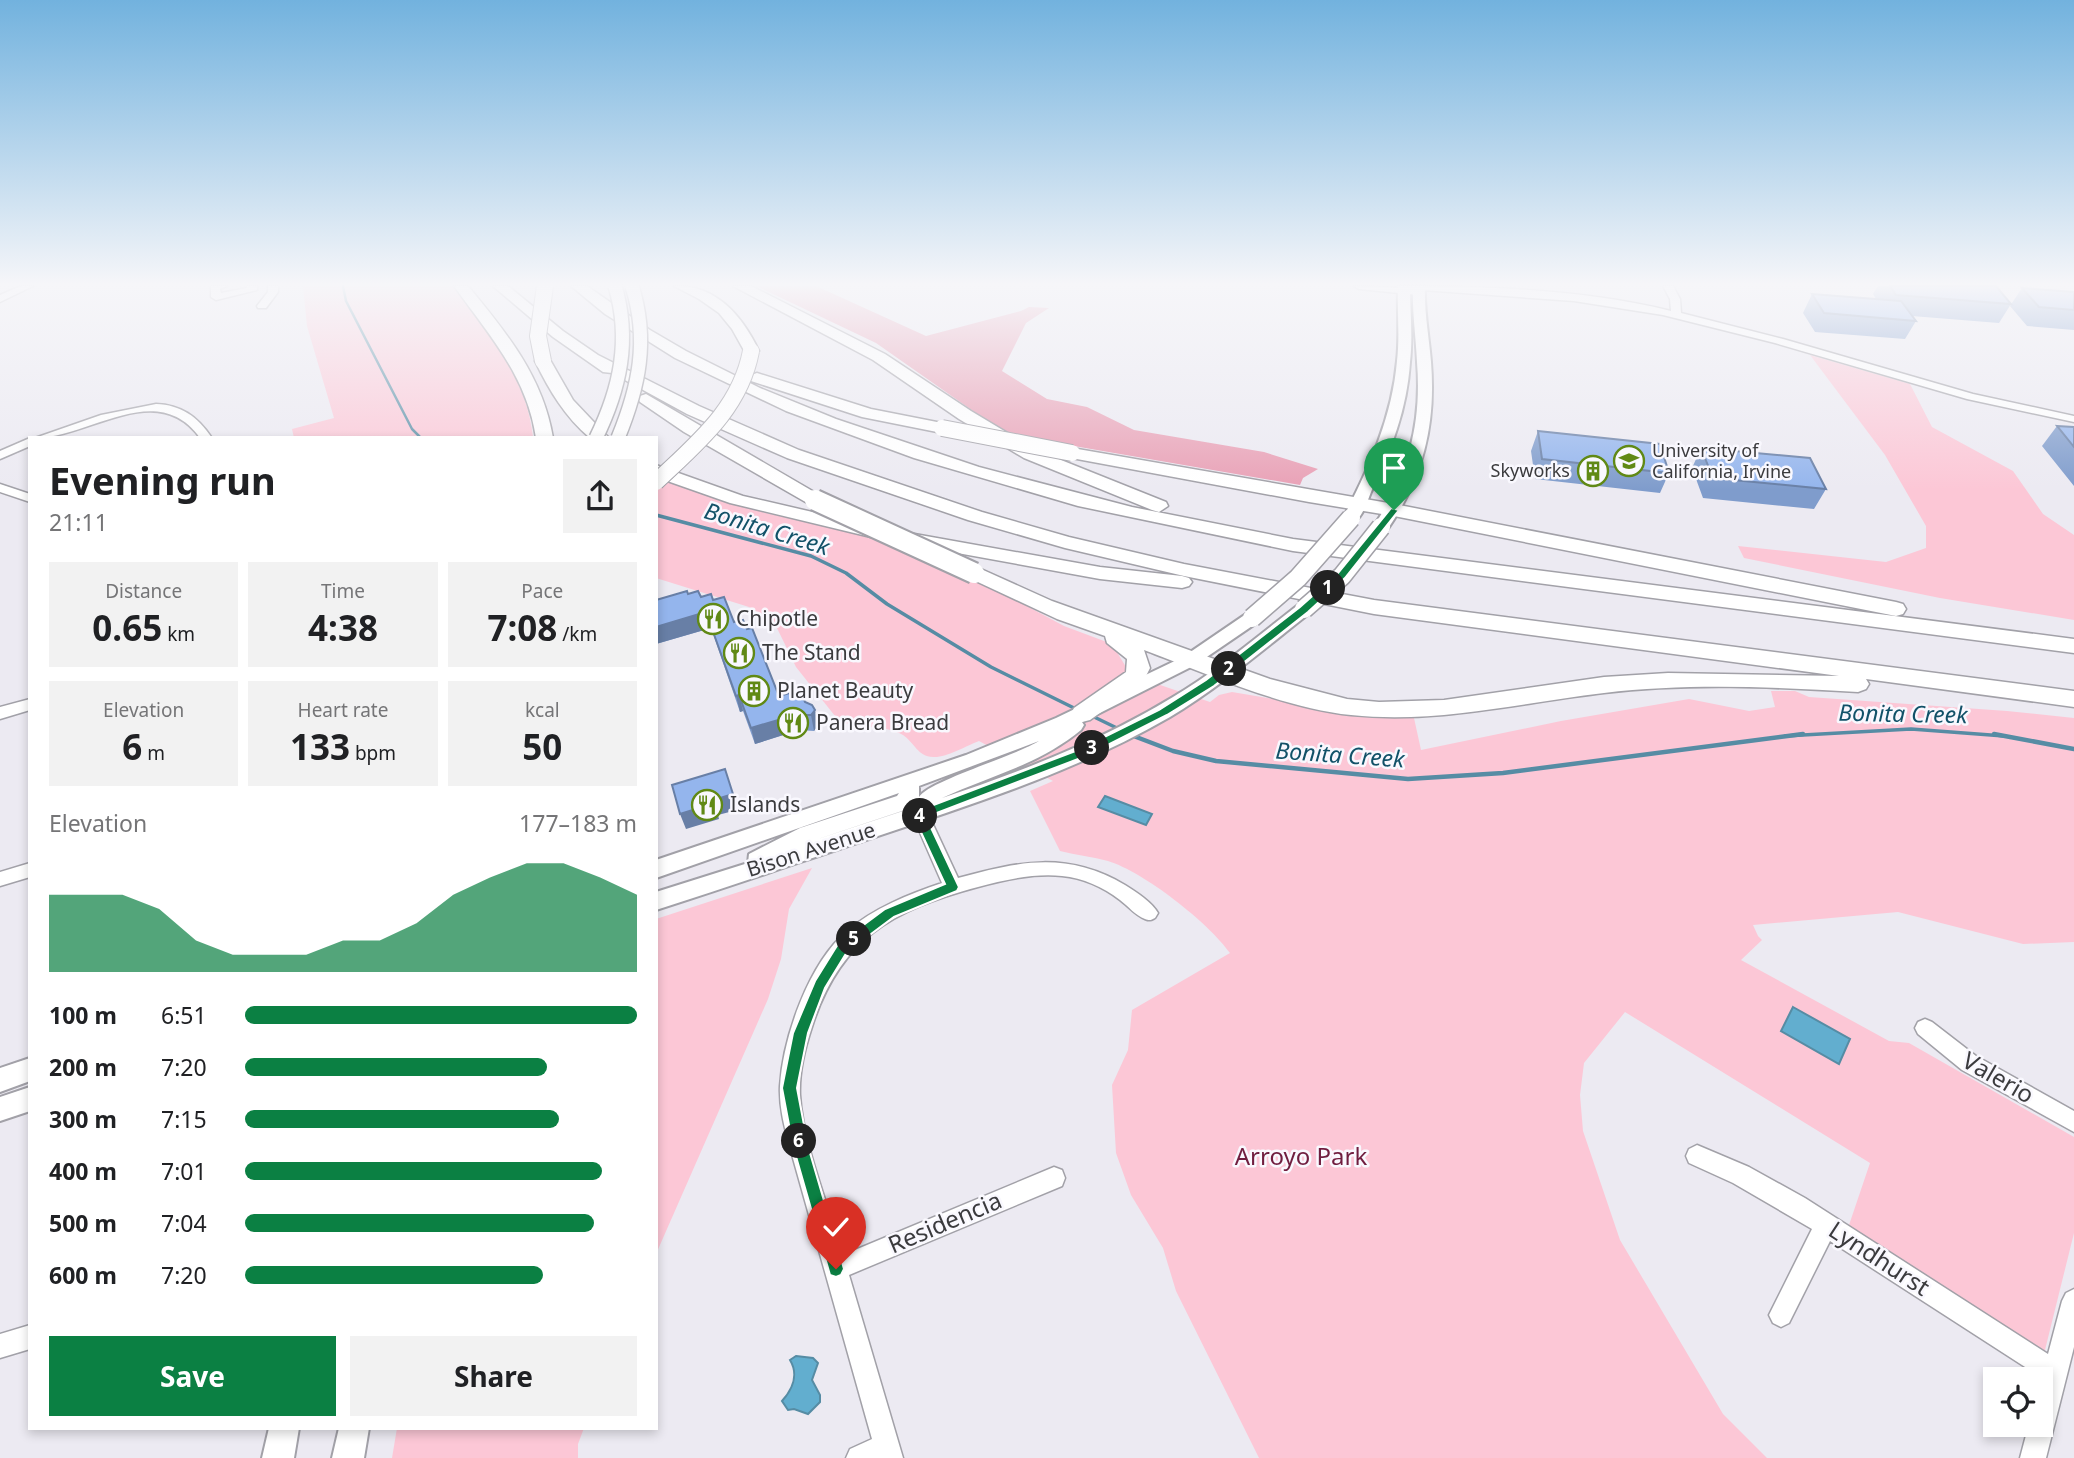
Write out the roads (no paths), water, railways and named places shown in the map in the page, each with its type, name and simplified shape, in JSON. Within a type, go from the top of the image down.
[{"type":"highway","points":[[512,354],[535,396],[544,433]]},
{"type":"highway","points":[[541,354],[553,384],[569,409],[597,436]]},
{"type":"highway","points":[[589,354],[742,434],[962,512],[1065,542],[1184,570],[1346,601]]},
{"type":"highway","points":[[682,354],[745,389],[907,451],[1047,493],[1213,532],[1293,545],[2074,644]]},
{"type":"highway","points":[[695,354],[816,399],[867,413],[1355,511],[1394,510],[2074,644]]},
{"type":"highway","points":[[658,480],[711,428],[742,390],[750,370],[751,354]]},
{"type":"highway","points":[[873,354],[1030,454],[1153,504],[1293,545]]},
{"type":"highway","points":[[597,359],[656,407],[814,500],[1051,607],[1189,661],[1293,695],[1346,707],[1434,709],[1607,684],[1746,679],[1858,684],[2074,700]]},
{"type":"highway","points":[[658,471],[738,500],[941,546],[1100,573],[1346,601],[2074,700]]},
{"type":"highway","points":[[1051,607],[1130,648],[1138,656],[1139,668],[1135,677],[1082,714]]},
{"type":"main road","points":[[600,436],[624,354]]},
{"type":"main road","points":[[619,436],[639,383],[642,354]]},
{"type":"main road","name":"Bison Avenue","points":[[658,868],[973,760],[1082,714],[1167,673],[1252,618],[1298,578],[1355,511],[1386,447],[1398,409],[1406,354]]},
{"type":"main road","name":"Bison Avenue","points":[[662,900],[1021,779],[1082,753],[1163,713],[1225,672],[1342,576],[1394,510],[1424,439],[1427,409],[1420,354]]},
{"type":"main road","points":[[919,815],[936,792],[1042,751],[1082,714]]},
{"type":"main road","points":[[724,879],[807,834],[904,802],[909,798],[909,782]]},
{"type":"main road","points":[[0,1080],[28,1070]]},
{"type":"main road","points":[[0,1109],[28,1100]]},
{"type":"main road","points":[[278,1458],[284,1430]]},
{"type":"main road","points":[[348,1458],[354,1430]]},
{"type":"street","points":[[1822,354],[2001,404],[2074,419]]},
{"type":"street","points":[[48,436],[136,410],[158,407],[179,412],[192,420],[204,436]]},
{"type":"street","points":[[0,455],[28,443]]},
{"type":"street","points":[[0,488],[28,497]]},
{"type":"street","points":[[0,713],[28,705]]},
{"type":"street","points":[[0,722],[28,714]]},
{"type":"street","points":[[909,782],[919,815],[953,887]]},
{"type":"street","points":[[859,1458],[889,1452],[800,1146],[789,1088],[800,1033],[820,986],[842,948],[890,913],[953,887],[1009,872],[1067,869],[1098,876],[1125,891],[1149,913]]},
{"type":"street","points":[[0,879],[28,871]]},
{"type":"street","name":"Valerio","points":[[1925,1028],[1969,1063],[2074,1122]]},
{"type":"street","name":"Lyndhurst","points":[[1697,1156],[1741,1175],[1826,1225],[2055,1373]]},
{"type":"street","name":"Residencia","points":[[836,1269],[1054,1178]]},
{"type":"street","points":[[1780,1315],[1826,1225]]},
{"type":"street","points":[[2033,1458],[2074,1301]]},
{"type":"street","points":[[0,1346],[28,1338]]},
{"type":"water","points":[[1105,796],[1152,814],[1146,825],[1098,807]]},
{"type":"water","points":[[1793,1007],[1850,1039],[1839,1064],[1781,1031]]},
{"type":"water","points":[[796,1356],[813,1358],[818,1363],[812,1380],[820,1395],[820,1402],[808,1414],[794,1409],[788,1410],[782,1401],[793,1382],[794,1371],[790,1360]]},
{"type":"waterway","name":"Bonita Creek","points":[[373,354],[412,429],[419,436]]},
{"type":"waterway","name":"Bonita Creek","points":[[658,516],[811,556],[846,573],[887,604],[991,667],[1076,709]]},
{"type":"waterway","name":"Bonita Creek","points":[[1090,715],[1121,730]]},
{"type":"waterway","name":"Bonita Creek","points":[[1790,736],[1911,729],[2004,736]]},
{"type":"waterway","name":"Bonita Creek","points":[[1790,736],[1803,734]]},
{"type":"waterway","name":"Bonita Creek","points":[[1994,734],[2074,749]]},
{"type":"waterway","name":"Bonita Creek","points":[[1131,735],[1173,751],[1216,761],[1408,779],[1503,773],[1790,736]]},
{"type":"waterway","name":"Bonita Creek","points":[[1785,736],[1790,736]]},
{"type":"place","name":"University of California, Irvine","points":[[1629,461]]},
{"type":"place","name":"Skyworks","points":[[1593,471]]},
{"type":"place","name":"Chipotle","points":[[713,619]]},
{"type":"place","name":"The Stand","points":[[739,653]]},
{"type":"place","name":"Planet Beauty","points":[[754,691]]},
{"type":"place","name":"Panera Bread","points":[[793,723]]},
{"type":"place","name":"Islands","points":[[707,805]]},
{"type":"park label","name":"Arroyo Park","points":[[1301,1157]]}]
